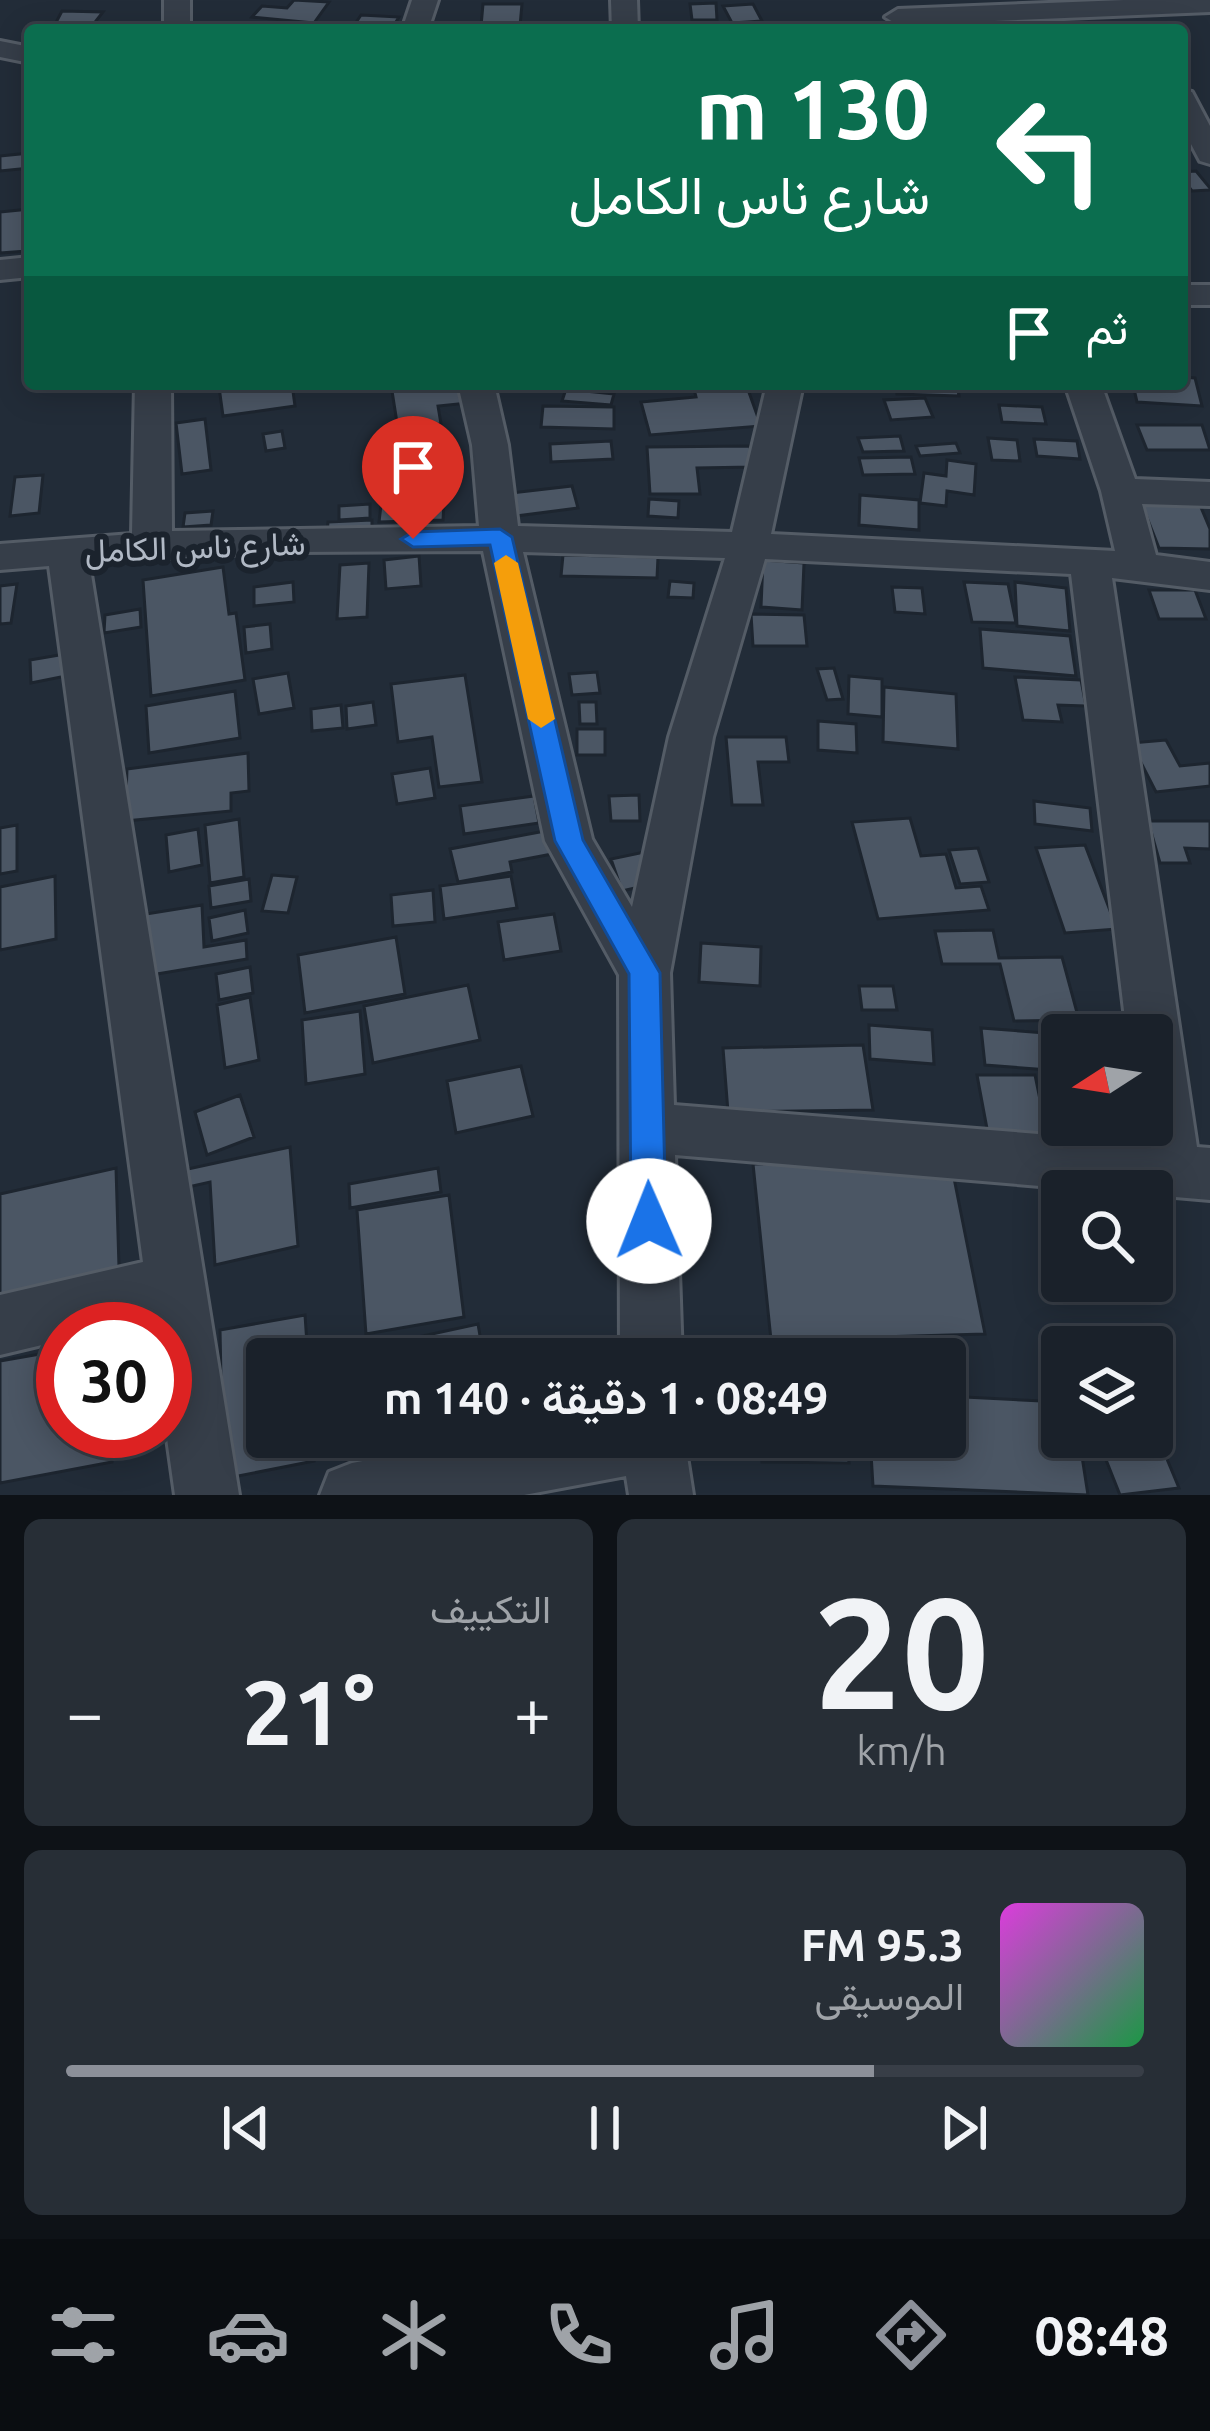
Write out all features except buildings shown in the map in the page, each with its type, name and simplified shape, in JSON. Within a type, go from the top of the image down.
[{"type":"street","points":[[898,16],[1210,4]]},
{"type":"street","points":[[1131,6],[1142,24]]},
{"type":"street","points":[[1188,110],[1210,156]]},
{"type":"street","points":[[152,546],[153,390]]},
{"type":"street","points":[[477,390],[490,445],[500,537],[569,841],[644,973]]},
{"type":"street","points":[[651,1338],[644,973],[691,737],[749,545],[784,390]]},
{"type":"street","points":[[1085,390],[1120,491],[1138,566]]},
{"type":"street","points":[[1120,491],[1210,494]]},
{"type":"street","name":"شارع ناس الكامل","points":[[0,556],[152,546],[500,537],[1089,560],[1210,576]]},
{"type":"street","points":[[67,550],[207,1495]]},
{"type":"street","points":[[647,1128],[1191,1173],[1089,560]]},
{"type":"street","points":[[0,1325],[176,1283]]},
{"type":"street","points":[[352,1495],[647,1458]]},
{"type":"slow traffic","points":[[506,563],[541,719]]},
{"type":"route","points":[[413,539],[500,537],[569,841],[644,973],[649,1221]]}]
